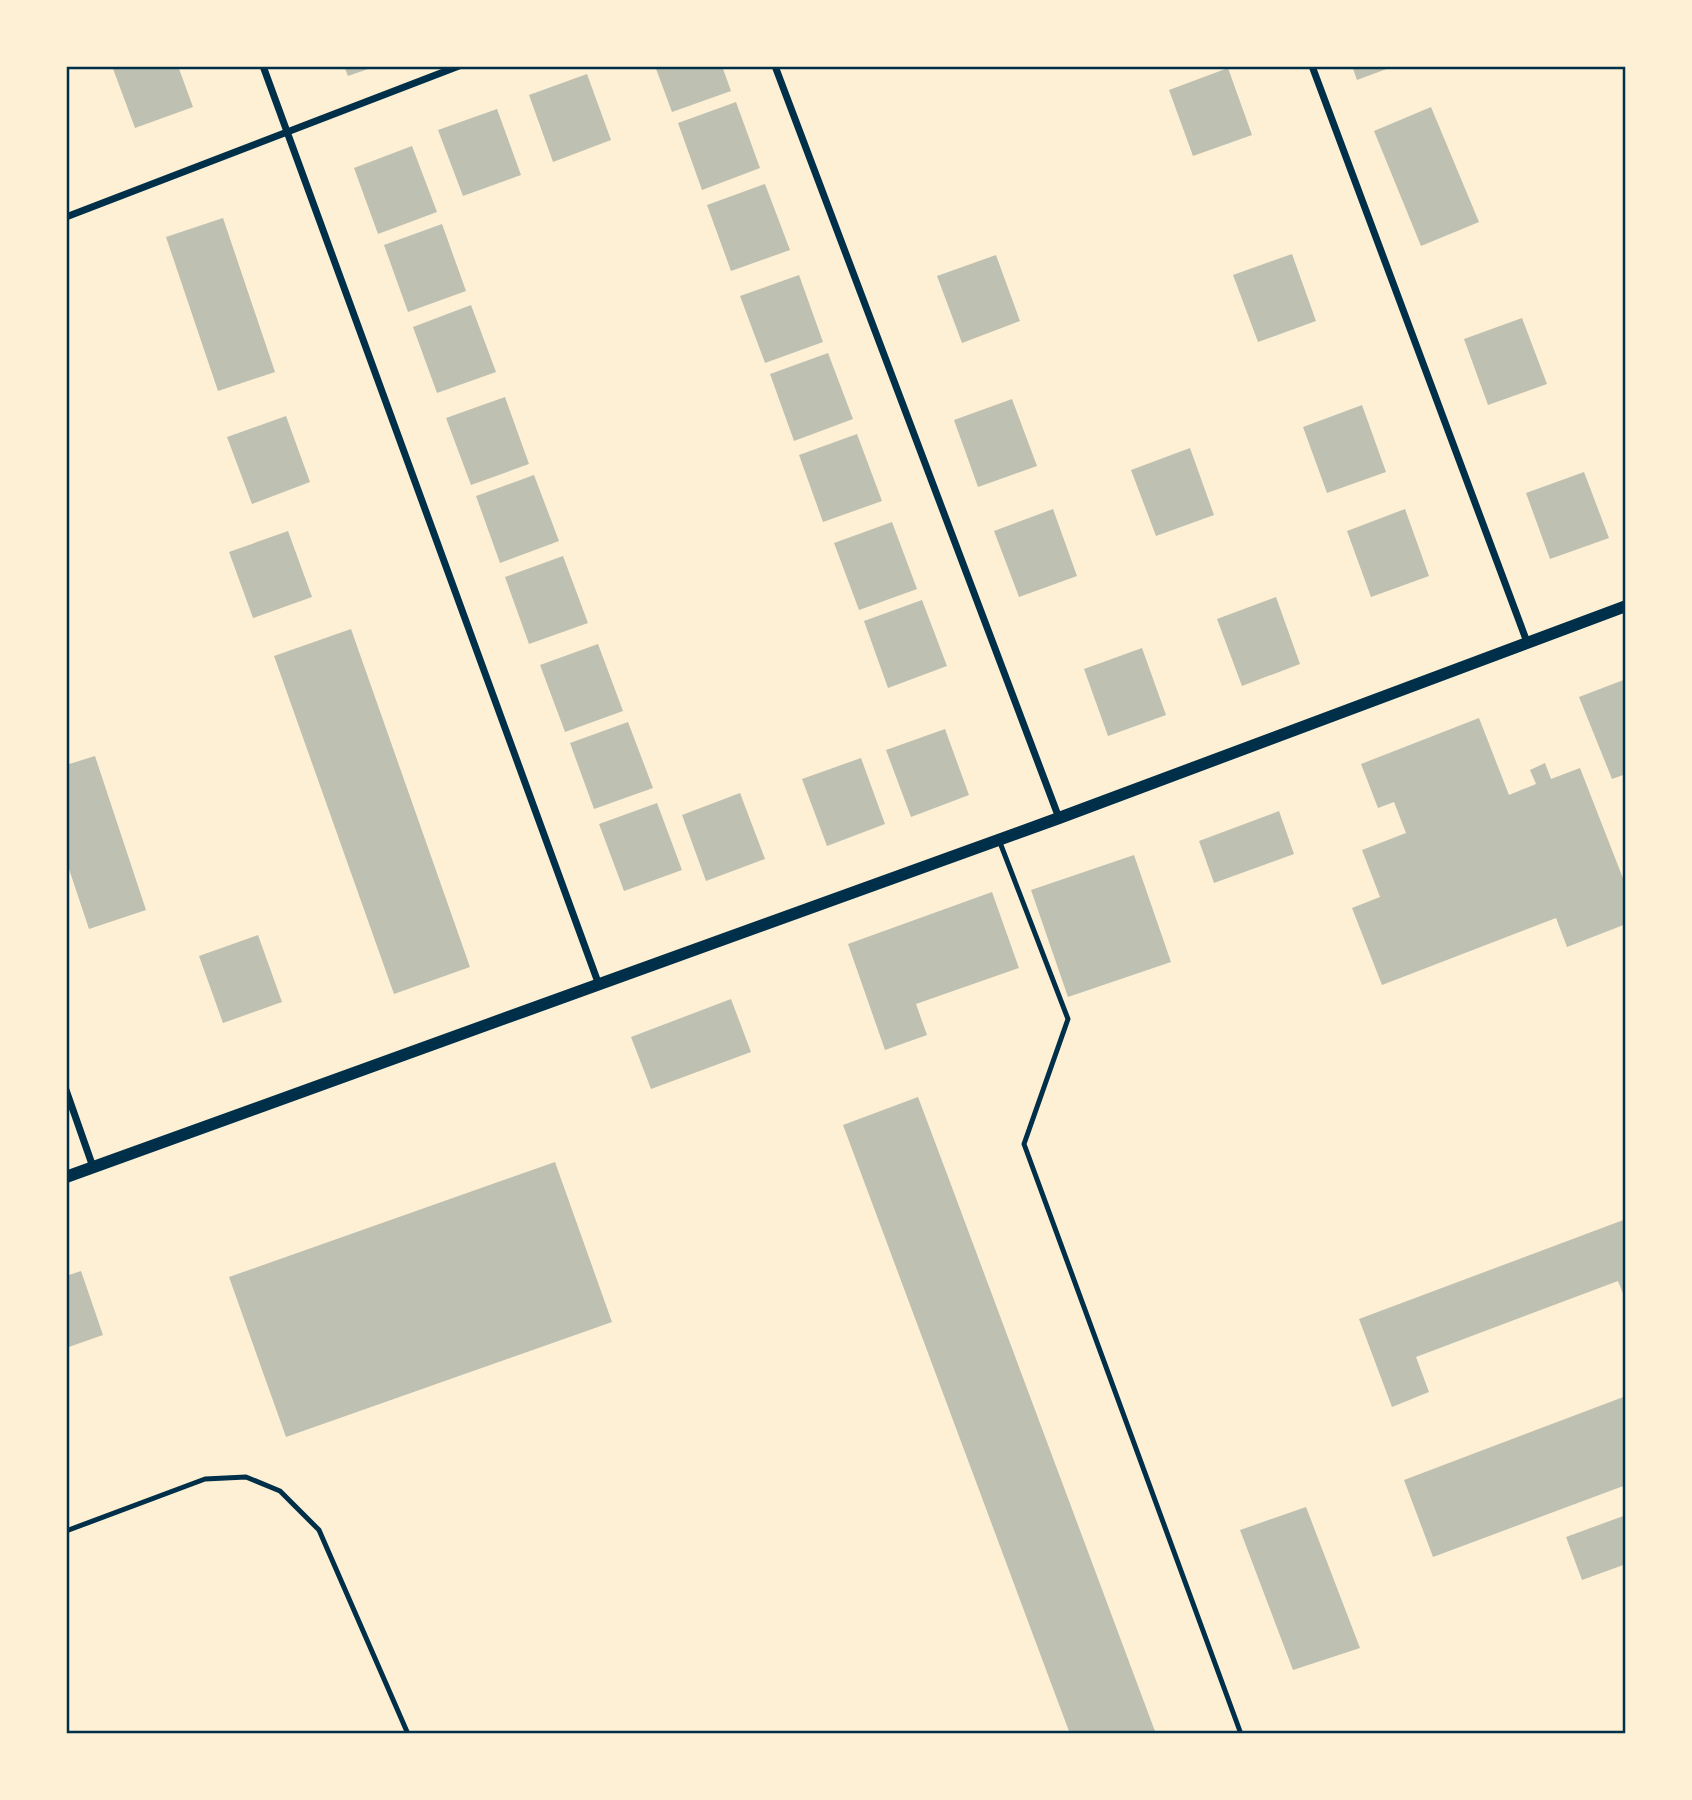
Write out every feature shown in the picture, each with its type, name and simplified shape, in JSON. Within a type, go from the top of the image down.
[{"type":"street","points":[[263,66],[599,985]]},
{"type":"street","points":[[66,217],[459,66]]},
{"type":"street","points":[[775,66],[1059,818]]},
{"type":"street","points":[[1312,66],[1527,642]]},
{"type":"street","points":[[66,1177],[999,840],[1626,606]]},
{"type":"street","points":[[66,1090],[93,1167]]},
{"type":"lane","points":[[999,840],[1068,1019],[1024,1144],[1241,1734]]},
{"type":"lane","points":[[66,1531],[205,1479],[246,1477],[280,1491],[319,1530],[408,1734]]},
{"type":"building","points":[[112,66],[178,66],[193,107],[135,128]]},
{"type":"building","points":[[344,66],[374,66],[374,67],[348,76]]},
{"type":"building","points":[[655,66],[722,66],[731,91],[672,112]]},
{"type":"building","points":[[1352,66],[1392,66],[1392,67],[1357,80]]},
{"type":"building","points":[[1228,68],[1252,135],[1193,156],[1169,90]]},
{"type":"building","points":[[587,74],[611,140],[553,162],[529,95]]},
{"type":"building","points":[[736,102],[760,168],[702,190],[678,123]]},
{"type":"building","points":[[1431,107],[1479,222],[1421,246],[1374,131]]},
{"type":"building","points":[[497,109],[521,175],[463,196],[438,130]]},
{"type":"building","points":[[412,146],[437,212],[378,234],[354,168]]},
{"type":"building","points":[[765,184],[790,250],[731,271],[707,205]]},
{"type":"building","points":[[223,218],[275,372],[218,391],[166,237]]},
{"type":"building","points":[[442,224],[466,291],[408,312],[384,245]]},
{"type":"building","points":[[1292,254],[1316,321],[1258,342],[1233,275]]},
{"type":"building","points":[[996,255],[1020,321],[962,343],[937,276]]},
{"type":"building","points":[[799,275],[823,342],[765,363],[740,296]]},
{"type":"building","points":[[471,305],[496,372],[437,393],[413,327]]},
{"type":"building","points":[[1522,318],[1547,384],[1488,405],[1464,339]]},
{"type":"building","points":[[828,353],[853,419],[794,441],[770,374]]},
{"type":"building","points":[[505,397],[529,464],[471,485],[446,418]]},
{"type":"building","points":[[1012,399],[1037,466],[978,487],[954,420]]},
{"type":"building","points":[[1362,405],[1386,472],[1327,493],[1303,427]]},
{"type":"building","points":[[286,416],[310,482],[252,504],[227,437]]},
{"type":"building","points":[[857,434],[882,501],[823,522],[799,455]]},
{"type":"building","points":[[1190,448],[1214,515],[1156,536],[1131,470]]},
{"type":"building","points":[[1584,472],[1609,538],[1550,559],[1526,493]]},
{"type":"building","points":[[534,475],[559,541],[500,563],[476,496]]},
{"type":"building","points":[[1053,509],[1077,576],[1019,597],[994,531]]},
{"type":"building","points":[[1405,509],[1429,576],[1371,597],[1347,531]]},
{"type":"building","points":[[892,522],[917,589],[859,610],[834,543]]},
{"type":"building","points":[[288,531],[312,597],[253,618],[229,552]]},
{"type":"building","points":[[563,556],[588,623],[529,644],[505,577]]},
{"type":"building","points":[[1276,597],[1300,664],[1242,686],[1217,619]]},
{"type":"building","points":[[922,600],[947,666],[888,688],[864,621]]},
{"type":"building","points":[[351,629],[470,967],[394,994],[274,656]]},
{"type":"building","points":[[598,644],[623,711],[565,732],[540,665]]},
{"type":"building","points":[[1142,648],[1166,715],[1108,736],[1084,669]]},
{"type":"building","points":[[1626,679],[1626,774],[1612,779],[1579,697]]},
{"type":"building","points":[[1479,718],[1509,795],[1536,784],[1530,770],[1545,763],[1551,779],[1580,768],[1626,886],[1626,924],[1567,947],[1556,918],[1382,985],[1352,908],[1380,897],[1362,850],[1406,833],[1394,802],[1378,808],[1361,764]]},
{"type":"building","points":[[628,722],[653,788],[594,809],[570,743]]},
{"type":"building","points":[[945,729],[969,795],[911,817],[886,750]]},
{"type":"building","points":[[95,756],[146,910],[89,929],[66,860],[66,765]]},
{"type":"building","points":[[861,758],[885,824],[827,846],[802,779]]},
{"type":"building","points":[[740,793],[765,859],[706,881],[682,815]]},
{"type":"building","points":[[657,803],[682,870],[624,891],[599,824]]},
{"type":"building","points":[[1279,811],[1294,854],[1214,883],[1199,841]]},
{"type":"building","points":[[1134,855],[1171,962],[1068,997],[1031,890]]},
{"type":"building","points":[[992,892],[1019,968],[916,1004],[927,1035],[885,1050],[848,944]]},
{"type":"building","points":[[258,935],[282,1002],[223,1023],[199,956]]},
{"type":"building","points":[[731,999],[751,1052],[651,1089],[631,1037]]},
{"type":"building","points":[[918,1097],[1156,1734],[1070,1734],[843,1125]]},
{"type":"building","points":[[555,1162],[612,1322],[286,1437],[229,1277]]},
{"type":"building","points":[[1626,1219],[1626,1301],[1618,1281],[1416,1357],[1429,1392],[1392,1407],[1359,1319]]},
{"type":"building","points":[[81,1271],[103,1335],[66,1348],[66,1276]]},
{"type":"building","points":[[1626,1396],[1626,1485],[1433,1557],[1404,1480]]},
{"type":"building","points":[[1306,1507],[1360,1648],[1293,1670],[1240,1530]]},
{"type":"building","points":[[1626,1515],[1626,1564],[1582,1580],[1566,1537]]}]
